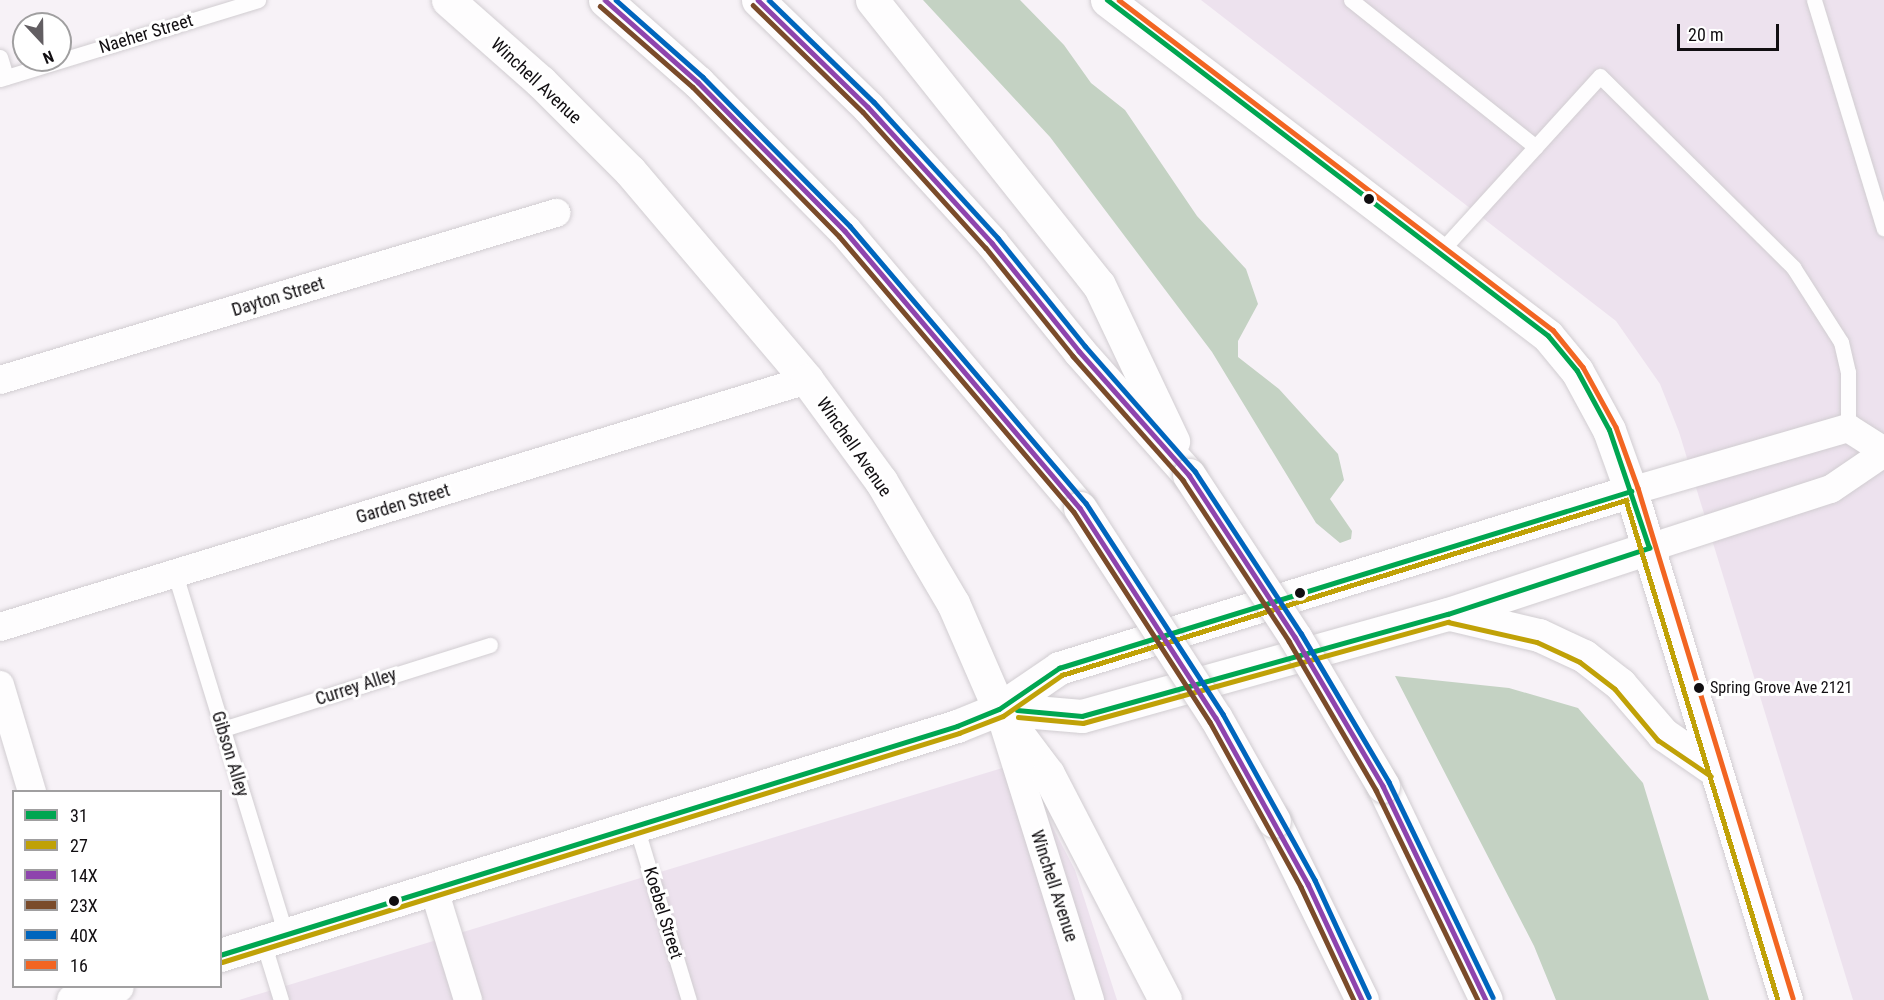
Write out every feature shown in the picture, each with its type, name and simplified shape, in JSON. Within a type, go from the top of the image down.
[{"type":"main road","name":"Winchell Avenue","points":[[448,0],[540,81],[630,171],[807,380],[881,481],[953,603],[999,709]]},
{"type":"main road","points":[[605,0],[698,82],[845,231],[1080,508],[1179,659],[1274,821],[1362,1000]]},
{"type":"main road","points":[[758,0],[876,115],[992,243],[1079,351],[1189,475]]},
{"type":"main road","points":[[872,0],[1099,285],[1189,475],[1295,637],[1383,786],[1486,1000]]},
{"type":"main road","points":[[1107,0],[1548,336],[1577,371],[1609,430],[1631,490],[1786,1000]]},
{"type":"main road","points":[[222,954],[957,726],[999,709],[1059,668],[1631,490]]},
{"type":"main road","points":[[999,709],[1082,716],[1448,614],[1649,548]]},
{"type":"main road","points":[[1448,614],[1539,635],[1584,657],[1620,684],[1663,734],[1715,770]]},
{"type":"main road","points":[[999,709],[1048,774],[1165,1000]]},
{"type":"street","name":"Dayton Street","points":[[0,380],[556,213]]},
{"type":"street","name":"Garden Street","points":[[0,627],[807,380]]},
{"type":"street","points":[[1631,490],[1820,434],[1848,428],[1884,452],[1831,489],[1649,548]]},
{"type":"street","points":[[0,685],[31,790]]},
{"type":"street","name":"Winchell Avenue","points":[[999,709],[1090,1000]]},
{"type":"street","points":[[434,890],[468,1000]]},
{"type":"lane","name":"Naeher Street","points":[[3,78],[258,0]]},
{"type":"lane","points":[[1351,0],[1536,147]]},
{"type":"lane","points":[[1814,0],[1884,229]]},
{"type":"lane","points":[[0,57],[3,78]]},
{"type":"lane","points":[[1439,253],[1600,76],[1792,267],[1840,342],[1848,372],[1848,428]]},
{"type":"lane","name":"Gibson Alley","points":[[175,574],[222,729],[274,938],[281,1000]]},
{"type":"lane","name":"Currey Alley","points":[[222,729],[490,645]]},
{"type":"lane","name":"Koebel Street","points":[[636,826],[689,1000]]},
{"type":"shaded area","points":[[1201,0],[1884,0],[1884,1000],[1853,1000],[1679,432],[1660,384],[1616,321]]},
{"type":"shaded area","points":[[1019,763],[1075,870],[1117,1000],[239,1000]]},
{"type":"green space","points":[[923,0],[1020,0],[1064,45],[1091,83],[1125,110],[1197,216],[1246,269],[1258,304],[1238,341],[1238,357],[1279,389],[1338,454],[1344,480],[1330,499],[1352,531],[1351,539],[1340,543],[1316,523],[1212,352],[1050,137]]},
{"type":"green space","points":[[1395,676],[1509,688],[1578,708],[1643,783],[1709,1000],[1556,1000],[1534,946]]},
{"type":"transit line","name":"14X","points":[[605,0],[698,82],[845,231],[1080,508],[1216,718],[1308,884],[1362,1000]]},
{"type":"transit line","name":"40X","points":[[616,0],[703,77],[850,226],[1086,503],[1223,714],[1315,880],[1369,997]]},
{"type":"transit line","name":"14X","points":[[758,0],[868,107],[992,243],[1079,351],[1189,475],[1295,637],[1383,786],[1486,1000]]},
{"type":"transit line","name":"40X","points":[[769,0],[874,102],[998,238],[1085,346],[1195,471],[1301,633],[1389,782],[1493,997]]},
{"type":"transit line","name":"31","points":[[1017,710],[1082,716],[1448,614],[1649,548],[1609,430],[1577,371],[1548,336],[1107,0]]},
{"type":"transit line","name":"16","points":[[1119,0],[1553,330],[1583,367],[1616,427],[1638,488],[1793,998]]},
{"type":"transit line","name":"23X","points":[[753,5],[863,112],[986,248],[1073,356],[1183,480],[1289,641],[1376,790],[1478,1000]]},
{"type":"transit line","name":"23X","points":[[600,6],[693,87],[839,236],[1074,512],[1210,722],[1301,887],[1354,1000]]},
{"type":"transit line","name":"31","points":[[222,954],[957,726],[999,709],[1059,668],[1631,491]]},
{"type":"transit line","name":"27","points":[[222,962],[959,733],[1003,716],[1062,675],[1626,500],[1778,1000]]},
{"type":"transit line","name":"27","points":[[1018,717],[1083,723],[1448,622],[1537,642],[1580,662],[1615,689],[1658,740],[1711,776]]},
{"type":"place","name":"Spring Grove Ave 2121","points":[[1699,688]]}]
